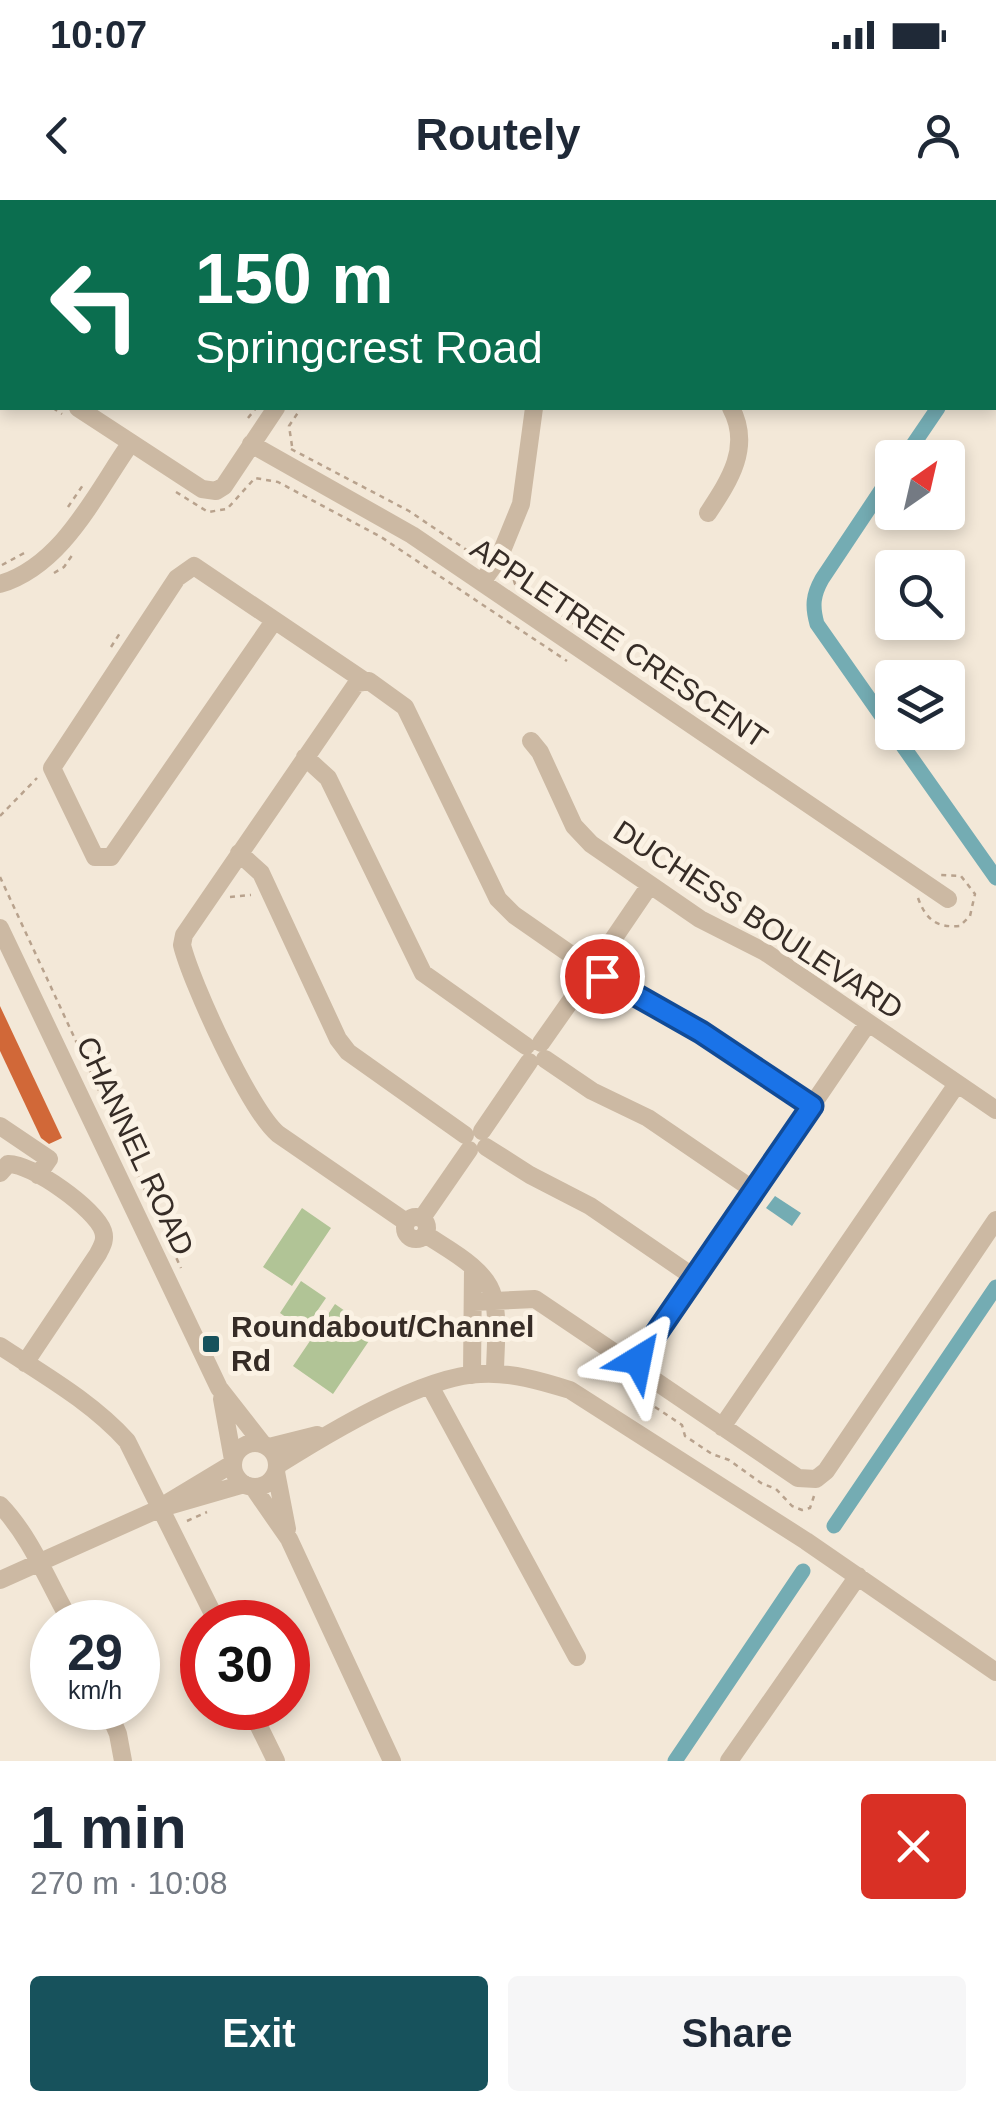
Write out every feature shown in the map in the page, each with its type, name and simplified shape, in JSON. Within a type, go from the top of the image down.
[{"type":"street","points":[[81,410],[199,497],[224,486],[275,410]]},
{"type":"street","points":[[482,582],[512,530],[521,504],[534,410]]},
{"type":"street","points":[[708,513],[734,473],[738,456],[739,438],[731,410]]},
{"type":"street","points":[[0,584],[29,572],[49,556],[130,444]]},
{"type":"street","name":"APPLETREE CRESCENT","points":[[252,444],[412,535],[948,899]]},
{"type":"street","points":[[274,620],[110,857],[96,856],[52,768],[170,588],[194,566],[363,680],[380,687],[405,708],[498,899],[514,915],[592,969],[701,1032],[812,1106]]},
{"type":"street","points":[[363,680],[350,689],[184,935],[182,945],[257,1111],[278,1134],[417,1225],[488,1284],[494,1302],[496,1374]]},
{"type":"street","name":"DUCHESS BOULEVARD","points":[[530,741],[540,752],[583,837],[707,923],[765,952],[996,1110]]},
{"type":"street","points":[[305,757],[328,778],[423,973],[592,1091],[648,1118],[755,1191]]},
{"type":"street","points":[[239,854],[261,873],[338,1039],[348,1052],[476,1141],[590,1206],[695,1278]]},
{"type":"street","points":[[417,1225],[650,885]]},
{"type":"street","name":"CHANNEL ROAD","points":[[0,928],[220,1388],[266,1445]]},
{"type":"street","points":[[635,1362],[642,1358],[868,1023]]},
{"type":"street","points":[[722,1427],[957,1084]]},
{"type":"street","points":[[0,1126],[49,1158],[38,1175]]},
{"type":"street","points":[[0,1173],[8,1164],[15,1163],[38,1175],[94,1214],[103,1231],[104,1242],[25,1363]]},
{"type":"street","points":[[474,1302],[535,1299],[624,1359],[635,1362],[650,1378],[801,1480],[819,1478],[996,1220]]},
{"type":"street","points":[[472,1268],[472,1375]]},
{"type":"street","points":[[0,1346],[110,1423],[140,1462],[206,1600]]},
{"type":"street","points":[[0,1580],[249,1486],[263,1486],[277,1469],[333,1430],[430,1386],[454,1377],[496,1374],[529,1378],[570,1390],[806,1541],[996,1672]]},
{"type":"street","points":[[430,1386],[576,1657]]},
{"type":"street","name":"CHANNEL ROAD","points":[[220,1388],[233,1462]]},
{"type":"street","points":[[165,1517],[190,1486],[233,1462],[247,1444],[266,1445],[333,1430]]},
{"type":"street","points":[[266,1445],[277,1469],[289,1539]]},
{"type":"street","points":[[233,1462],[237,1478],[249,1486],[289,1539],[392,1761]]},
{"type":"street","points":[[0,1504],[16,1522],[59,1600]]},
{"type":"street","points":[[730,1761],[858,1576]]},
{"type":"street","points":[[116,1730],[123,1761]]},
{"type":"street","points":[[261,1730],[276,1761]]},
{"type":"path","points":[[292,447],[289,426],[300,410]]},
{"type":"path","points":[[66,510],[88,478]]},
{"type":"path","points":[[199,497],[208,512],[227,508],[255,478],[278,482],[381,537],[569,662]]},
{"type":"path","points":[[0,566],[29,550]]},
{"type":"path","points":[[509,564],[515,584],[597,640]]},
{"type":"path","points":[[0,816],[46,769],[52,768]]},
{"type":"path","points":[[918,897],[926,917],[944,928],[960,926],[970,916],[974,894],[960,876],[940,875]]},
{"type":"path","points":[[0,877],[181,1268]]},
{"type":"path","points":[[209,898],[219,901],[254,895]]},
{"type":"path","points":[[639,1383],[646,1401],[682,1425],[685,1436],[776,1489],[792,1506],[810,1508],[814,1502],[812,1490]]},
{"type":"path","points":[[165,1517],[209,1512]]},
{"type":"green space","points":[[302,1208],[331,1228],[292,1286],[263,1267]]},
{"type":"green space","points":[[301,1281],[326,1298],[304,1330],[280,1313]]},
{"type":"green space","points":[[335,1304],[375,1332],[333,1394],[293,1366]]},
{"type":"water","points":[[775,1196],[801,1213],[792,1226],[766,1208]]},
{"type":"building","points":[[0,1006],[62,1138],[49,1144],[41,1138],[0,1051]]},
{"type":"waterway","points":[[916,440],[937,410]]},
{"type":"waterway","points":[[875,500],[822,579],[814,606],[817,624],[875,707]]},
{"type":"waterway","points":[[906,750],[996,878]]},
{"type":"waterway","points":[[834,1526],[996,1287]]},
{"type":"waterway","points":[[675,1761],[803,1571]]},
{"type":"place","name":"Roundabout/Channel Rd","points":[[211,1344]]},
{"type":"route","points":[[602,976],[701,1032],[812,1106],[638,1360]]}]
